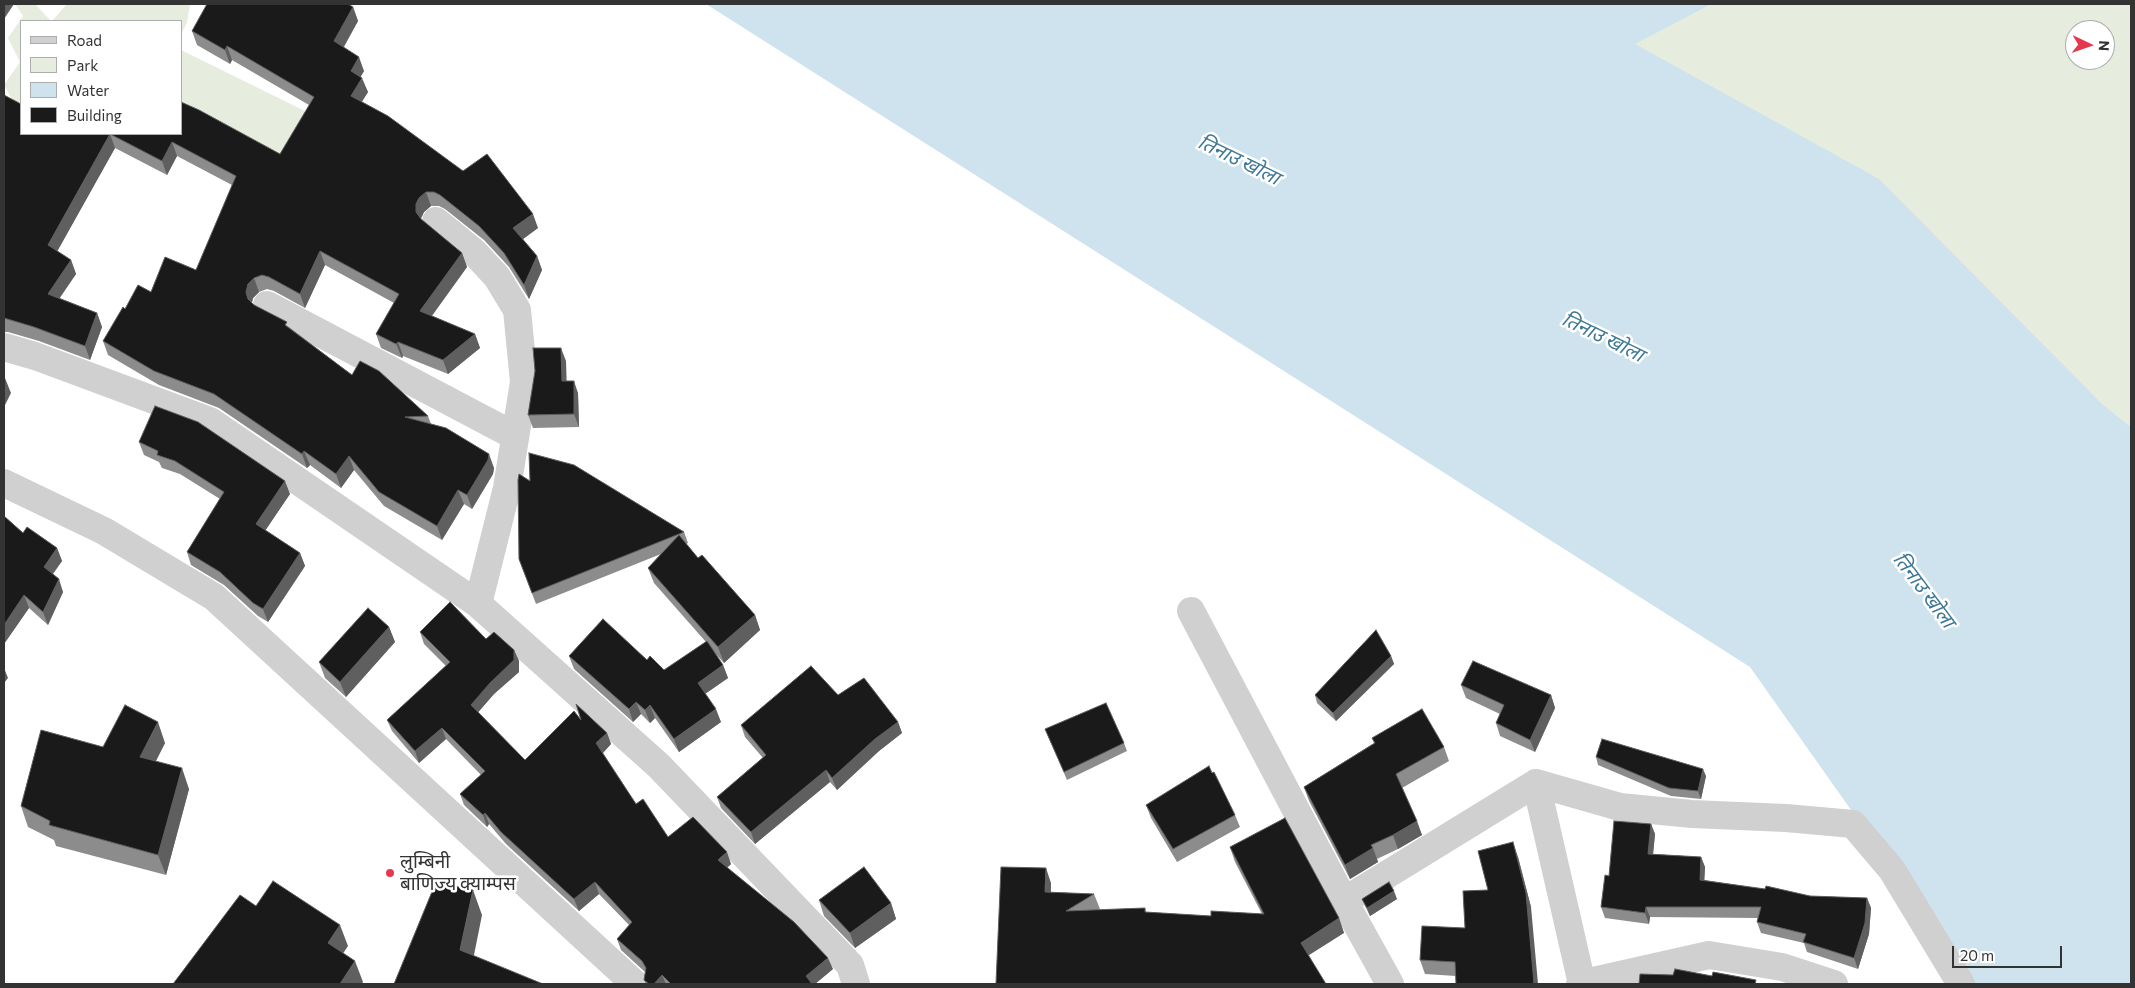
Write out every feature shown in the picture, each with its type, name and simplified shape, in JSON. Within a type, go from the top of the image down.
[{"type":"street","points":[[436,221],[474,252],[497,277],[517,310],[524,382],[507,488],[478,604]]},
{"type":"street","points":[[267,305],[515,436]]},
{"type":"street","points":[[4,347],[35,356],[210,421],[478,604],[659,766],[850,965],[856,984]]},
{"type":"street","points":[[4,483],[104,531],[214,597],[635,984]]},
{"type":"street","points":[[1191,612],[1390,984]]},
{"type":"street","points":[[1344,901],[1536,783],[1620,808],[1853,824],[1892,870],[1961,984]]},
{"type":"street","points":[[1536,783],[1581,984],[1634,978],[1709,955],[1782,967],[1834,984]]},
{"type":"green space","points":[[15,4],[35,4],[50,20],[20,20],[23,16]]},
{"type":"green space","points":[[67,4],[190,4],[187,23],[182,32],[182,20],[53,20]]},
{"type":"green space","points":[[1712,4],[2131,4],[2131,427],[1634,44]]},
{"type":"green space","points":[[20,20],[20,62],[8,38]]},
{"type":"green space","points":[[182,50],[307,112],[308,172],[182,107]]},
{"type":"green space","points":[[20,62],[20,101],[15,105],[4,85]]},
{"type":"water","name":"तिनाउ खोला","points":[[706,4],[1712,4],[1635,44],[1879,179],[2102,404],[2131,427],[2131,984],[1974,984],[1750,667]]},
{"type":"building","points":[[207,4],[348,4],[353,7],[334,41],[359,57],[351,71],[362,78],[351,96],[388,116],[463,171],[487,154],[533,214],[513,228],[537,256],[524,285],[504,253],[479,226],[434,192],[426,192],[419,198],[416,204],[416,212],[421,219],[462,253],[420,311],[475,334],[443,360],[398,342],[396,344],[376,334],[399,294],[320,251],[300,294],[262,275],[254,278],[248,284],[246,292],[248,299],[254,305],[287,322],[285,325],[352,375],[360,361],[379,371],[428,416],[405,417],[446,428],[489,454],[488,460],[467,495],[458,490],[437,526],[379,492],[349,456],[336,474],[304,451],[302,454],[214,394],[154,371],[103,341],[123,307],[125,309],[138,285],[151,292],[165,257],[196,270],[236,176],[172,142],[162,161],[112,135],[182,135],[182,102],[280,154],[314,97],[227,46],[225,50],[192,31]]},
{"type":"building","points":[[4,95],[20,103],[20,135],[109,135],[48,245],[71,260],[48,294],[97,313],[85,346],[4,318]]},
{"type":"building","points":[[533,348],[561,348],[562,381],[574,381],[574,414],[528,415],[535,371]]},
{"type":"building","points":[[155,406],[198,422],[285,481],[256,524],[300,553],[263,609],[253,603],[220,572],[187,552],[224,492],[175,461],[157,455],[158,451],[139,442]]},
{"type":"building","points":[[529,453],[574,465],[684,532],[532,593],[519,559],[518,480],[519,474],[530,481]]},
{"type":"building","points":[[4,516],[23,533],[27,527],[57,548],[44,567],[59,579],[43,612],[24,595],[4,625]]},
{"type":"building","points":[[679,535],[698,558],[702,555],[755,615],[718,647],[648,568]]},
{"type":"building","points":[[450,602],[486,639],[494,632],[514,650],[514,660],[471,705],[525,760],[574,711],[581,720],[576,704],[607,733],[596,743],[636,804],[643,799],[668,837],[693,817],[727,852],[718,860],[794,922],[828,958],[806,976],[812,984],[671,984],[662,975],[654,984],[649,984],[644,980],[646,968],[642,961],[617,939],[632,922],[595,882],[574,899],[501,832],[485,813],[483,815],[460,794],[485,771],[442,728],[415,751],[387,720],[450,662],[420,632]]},
{"type":"building","points":[[368,608],[389,627],[340,682],[319,662]]},
{"type":"building","points":[[603,619],[647,660],[650,656],[664,670],[707,641],[723,665],[698,683],[716,709],[674,739],[650,705],[645,710],[636,702],[629,709],[569,656]]},
{"type":"building","points":[[1376,630],[1391,656],[1333,713],[1315,695]]},
{"type":"building","points":[[1473,661],[1551,695],[1530,740],[1496,723],[1504,705],[1461,685]]},
{"type":"building","points":[[811,666],[838,695],[864,678],[898,722],[875,739],[832,778],[826,770],[751,832],[717,797],[766,755],[741,725]]},
{"type":"building","points":[[1106,703],[1124,743],[1064,772],[1045,729]]},
{"type":"building","points":[[125,705],[158,722],[140,757],[182,768],[158,855],[49,825],[50,821],[21,806],[41,730],[103,747]]},
{"type":"building","points":[[1422,709],[1444,747],[1396,774],[1417,821],[1371,845],[1373,848],[1345,865],[1304,787],[1375,743],[1372,738]]},
{"type":"building","points":[[1602,739],[1703,769],[1698,791],[1669,788],[1596,757]]},
{"type":"building","points":[[1209,766],[1212,773],[1214,772],[1235,815],[1173,849],[1146,805]]},
{"type":"building","points":[[1285,818],[1339,918],[1301,943],[1326,984],[995,984],[1001,867],[1046,868],[1045,892],[1094,894],[1066,911],[1145,908],[1145,912],[1211,916],[1211,911],[1264,914],[1230,847]]},
{"type":"building","points":[[1614,821],[1651,824],[1648,854],[1701,857],[1700,880],[1765,889],[1766,886],[1810,896],[1867,898],[1865,923],[1854,958],[1803,942],[1806,934],[1757,922],[1761,907],[1646,907],[1645,913],[1601,907],[1605,875],[1609,876]]},
{"type":"building","points":[[1513,842],[1526,893],[1534,984],[1456,984],[1455,962],[1420,960],[1422,926],[1465,928],[1463,891],[1488,890],[1478,851]]},
{"type":"building","points":[[864,867],[891,903],[850,933],[819,900]]},
{"type":"building","points":[[273,881],[340,925],[328,943],[355,961],[340,984],[173,984],[240,895],[256,906]]},
{"type":"building","points":[[436,882],[473,890],[460,950],[543,984],[394,984]]},
{"type":"building","points":[[1389,882],[1394,891],[1367,908],[1362,899]]},
{"type":"building","points":[[1675,969],[1712,976],[1713,972],[1756,980],[1755,984],[1639,984],[1640,974],[1673,975]]},
{"type":"place","name":"लुम्बिनी बाणिज्य क्याम्पस","points":[[390,873]]}]
